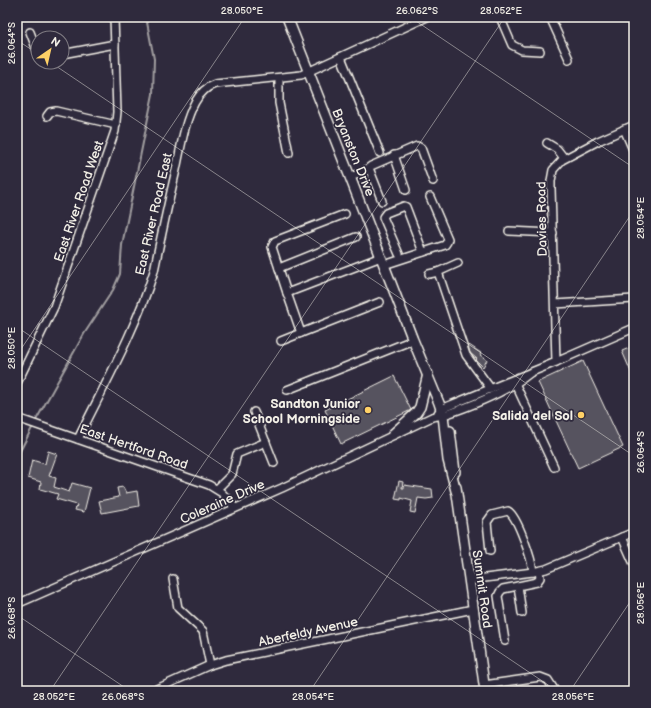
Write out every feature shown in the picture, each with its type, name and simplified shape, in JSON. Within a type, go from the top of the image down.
[{"type":"main road","name":"Bryanston Drive","points":[[287,17],[413,340],[443,412]]},
{"type":"main road","name":"Bryanston Drive","points":[[397,297],[431,368],[443,412]]},
{"type":"main road","points":[[393,434],[416,413],[420,407],[428,374]]},
{"type":"main road","name":"Summit Road","points":[[443,412],[455,459],[456,491],[485,688]]},
{"type":"street","name":"East River Road West","points":[[17,383],[54,308],[116,125],[114,17]]},
{"type":"street","name":"East River Road East","points":[[78,439],[136,320],[148,289],[189,117],[196,101],[205,90],[212,85],[301,76],[425,17]]},
{"type":"street","points":[[500,17],[512,45],[522,50],[540,51]]},
{"type":"street","points":[[550,17],[569,59]]},
{"type":"street","points":[[70,52],[115,44]]},
{"type":"street","points":[[341,57],[380,153]]},
{"type":"street","points":[[278,78],[280,114],[289,153]]},
{"type":"street","points":[[47,116],[50,112],[56,111],[116,125]]},
{"type":"street","name":"Davies Road","points":[[556,362],[551,181],[554,170],[564,158],[634,125]]},
{"type":"street","points":[[624,129],[634,152]]},
{"type":"street","points":[[547,143],[557,149],[564,158]]},
{"type":"street","points":[[350,177],[364,172],[394,155],[419,146],[433,181]]},
{"type":"street","points":[[394,155],[406,190]]},
{"type":"street","points":[[370,168],[382,201]]},
{"type":"street","points":[[287,293],[383,261],[423,252],[448,242],[430,197]]},
{"type":"street","points":[[399,254],[383,216],[386,213],[404,206],[406,207],[423,252]]},
{"type":"street","points":[[301,332],[272,247],[275,241],[345,214]]},
{"type":"street","points":[[510,231],[553,233]]},
{"type":"street","points":[[279,268],[356,237]]},
{"type":"street","points":[[429,274],[438,272],[458,263]]},
{"type":"street","points":[[438,272],[466,355],[491,389]]},
{"type":"street","points":[[555,304],[634,299]]},
{"type":"street","points":[[281,341],[380,302]]},
{"type":"street","name":"Coleraine Drive","points":[[443,412],[478,402],[500,388],[530,373],[634,328]]},
{"type":"street","points":[[287,390],[413,340]]},
{"type":"street","points":[[514,382],[554,467]]},
{"type":"street","name":"Coleraine Drive","points":[[17,604],[218,517],[324,469],[393,434],[491,389],[500,388]]},
{"type":"street","points":[[254,412],[274,463]]},
{"type":"street","name":"East Hertford Road","points":[[20,419],[200,482],[222,493],[235,508]]},
{"type":"street","points":[[216,489],[232,474],[237,454],[266,442]]},
{"type":"street","points":[[490,551],[487,522],[492,515],[508,511],[514,516],[540,578],[537,582],[503,589],[500,592],[498,596],[506,641]]},
{"type":"street","points":[[469,580],[536,571],[553,567],[634,532]]},
{"type":"street","points":[[622,537],[634,564]]},
{"type":"street","points":[[173,579],[178,608],[203,631],[210,665]]},
{"type":"street","points":[[518,586],[522,613]]},
{"type":"street","name":"Aberfeldy Avenue","points":[[152,691],[210,665],[268,651],[473,609]]},
{"type":"street","points":[[485,688],[540,677],[548,680],[555,691]]},
{"type":"building","points":[[469,345],[481,353],[480,355],[487,360],[483,367],[470,353]]},
{"type":"building","points":[[634,346],[634,379],[622,351]]},
{"type":"building","name":"Salida del Sol","points":[[583,361],[623,447],[578,468],[538,382]]},
{"type":"building","name":"Sandton Junior School Morningside","points":[[394,376],[411,410],[341,444],[325,410]]},
{"type":"building","points":[[48,451],[57,454],[49,476],[56,478],[54,487],[69,492],[72,483],[90,488],[84,512],[75,510],[77,505],[56,499],[58,494],[40,489],[41,482],[28,478],[32,460],[45,464]]},
{"type":"building","points":[[399,481],[403,482],[402,488],[404,488],[404,485],[432,489],[433,498],[418,498],[415,513],[410,512],[412,501],[401,498],[401,500],[395,499]]},
{"type":"building","points":[[123,487],[126,493],[137,491],[139,506],[102,513],[99,501],[119,497],[117,488]]},
{"type":"waterway","points":[[35,422],[84,334],[113,290],[120,274],[122,245],[153,94],[154,59],[146,17]]},
{"type":"waterway","points":[[17,457],[33,426]]},
{"type":"place","name":"Sandton Junior School Morningside","points":[[368,410]]},
{"type":"place","name":"Salida del Sol","points":[[581,415]]}]
